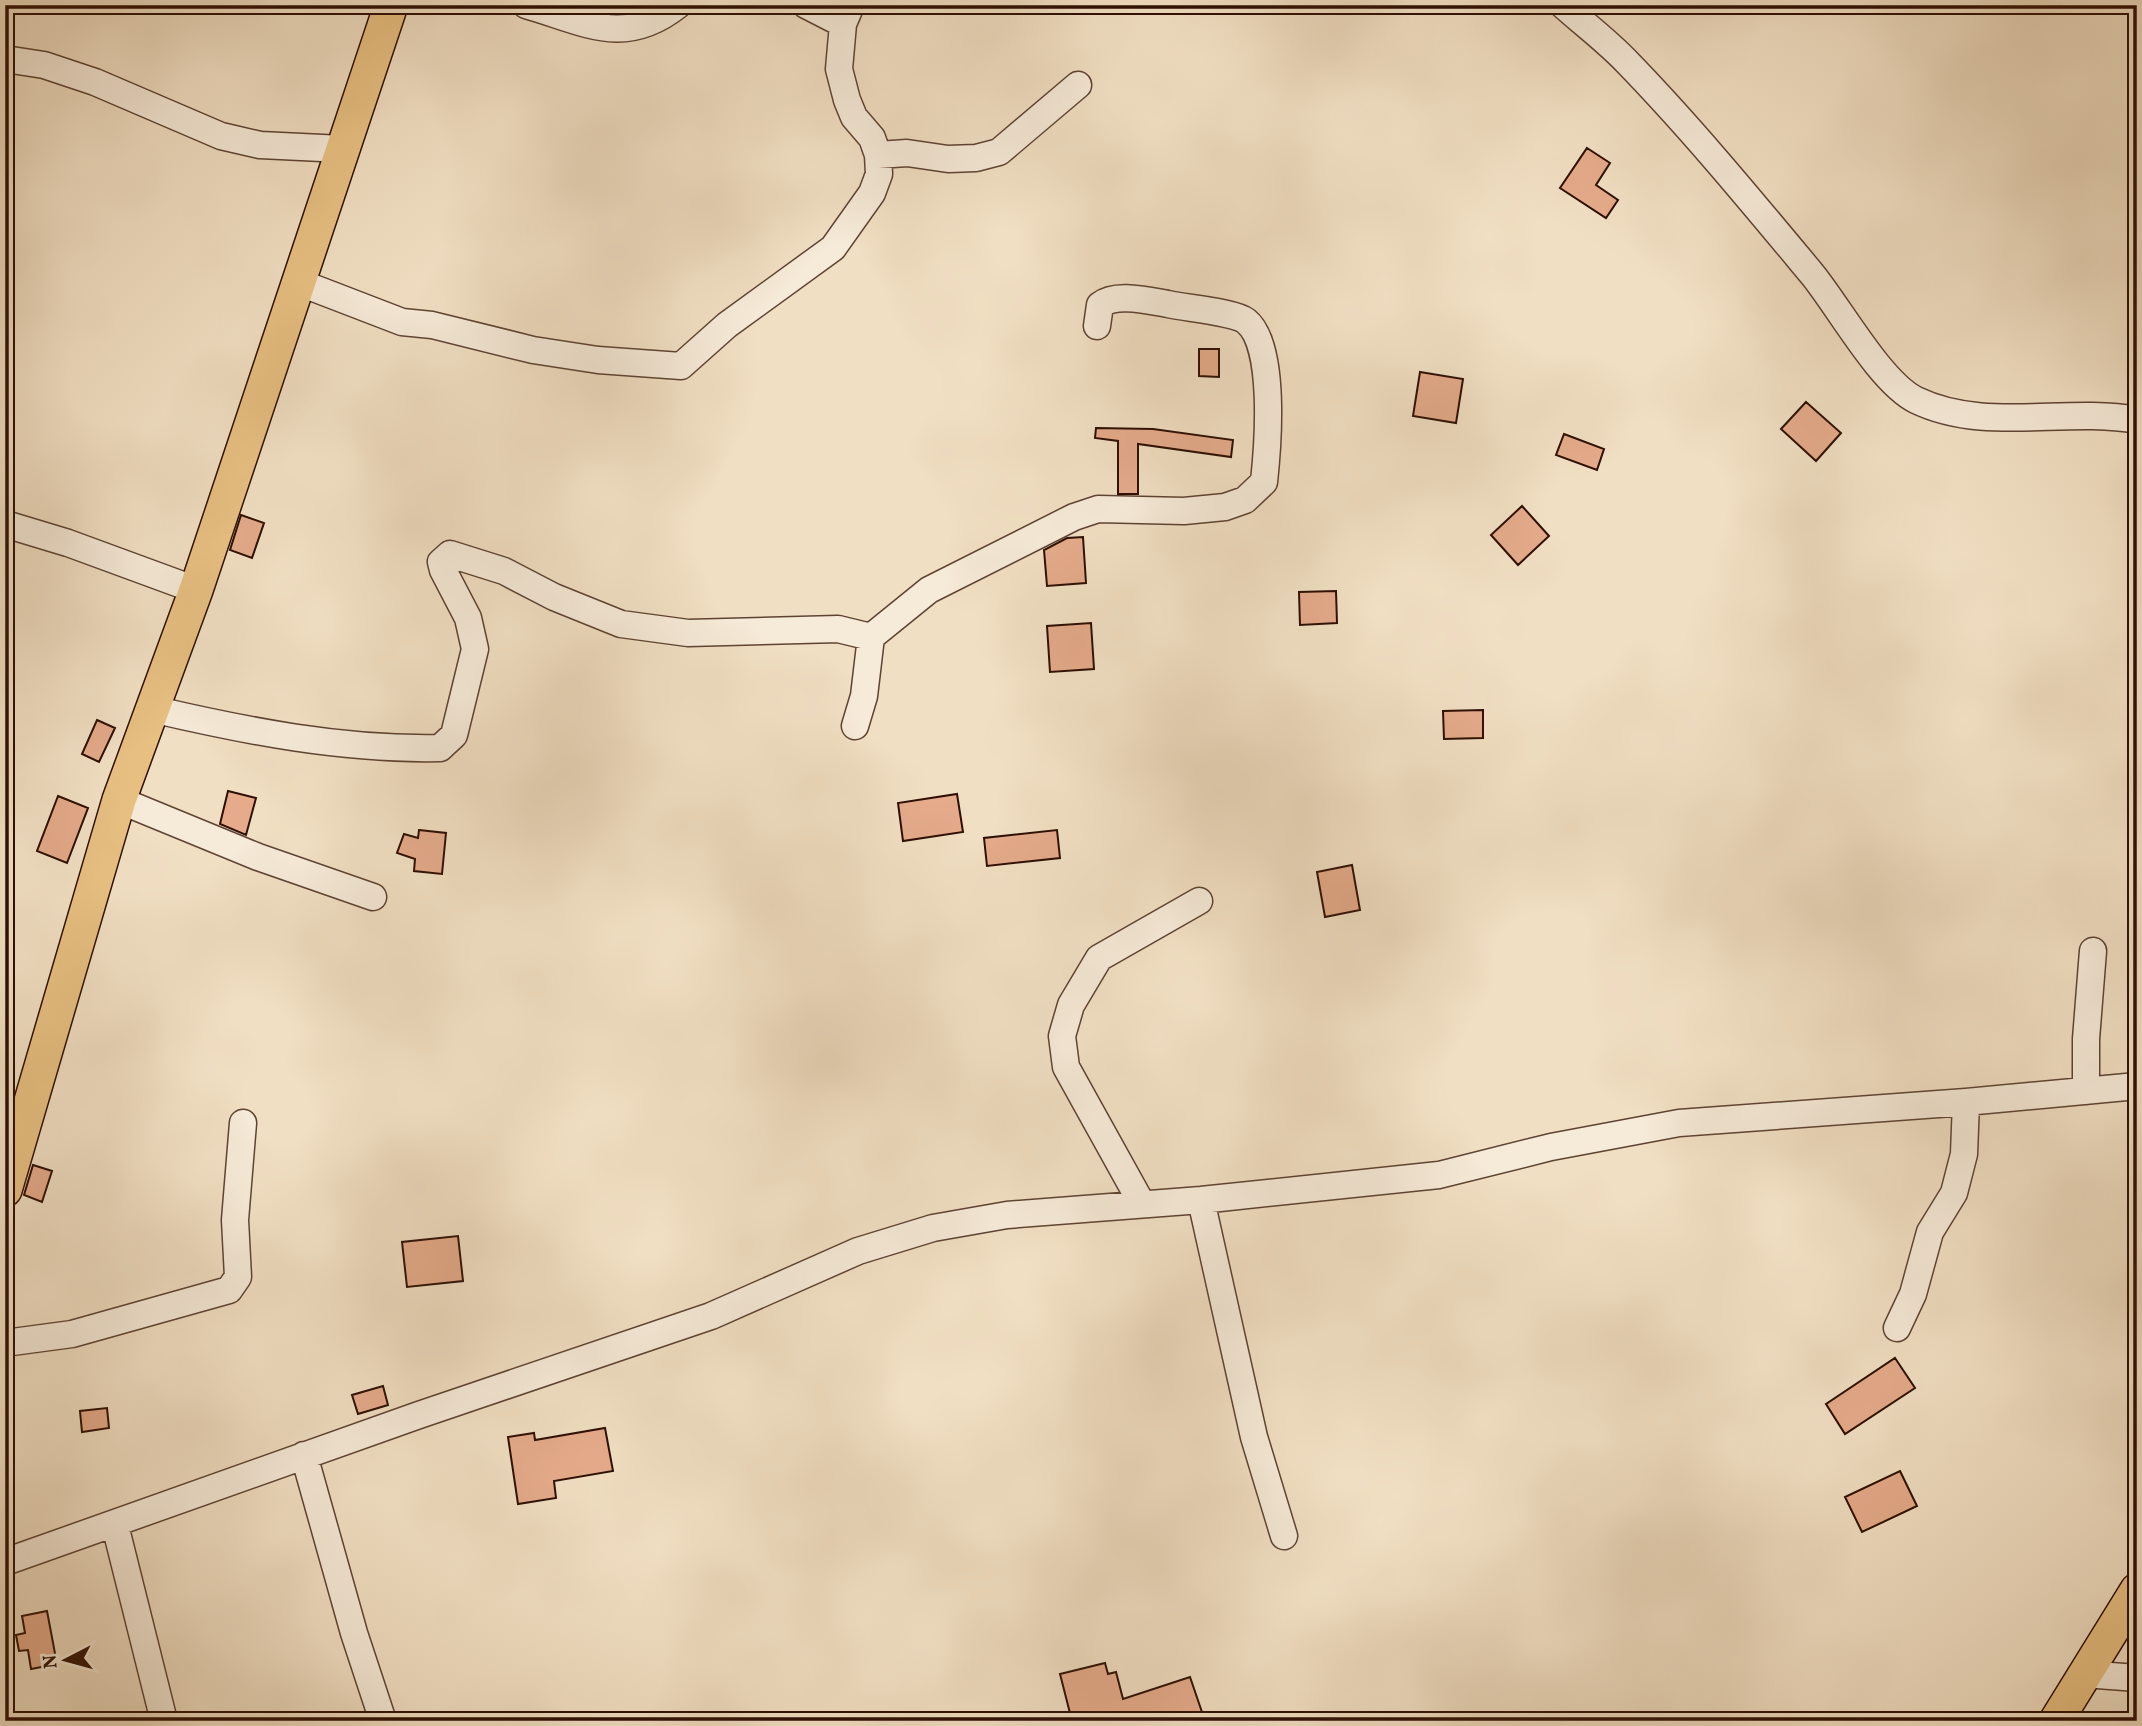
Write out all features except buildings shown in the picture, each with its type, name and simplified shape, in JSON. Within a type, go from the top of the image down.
[{"type":"main road","points":[[6,1183],[119,800],[196,590],[391,5]]},
{"type":"main road","points":[[2056,1721],[2137,1590]]},
{"type":"street","points":[[526,5],[598,27],[625,31],[648,26],[678,5]]},
{"type":"street","points":[[298,282],[402,322],[432,325],[533,350],[598,360],[681,366],[727,325],[833,248],[872,193],[878,174],[878,155],[872,138],[855,117],[846,100],[839,69],[847,15],[806,5]]},
{"type":"street","points":[[1563,5],[1626,60],[1713,158],[1814,276],[1895,384],[1905,392],[1945,410],[1984,416],[2088,415],[2137,420]]},
{"type":"street","points":[[5,59],[44,65],[95,82],[221,136],[260,145],[343,149]]},
{"type":"street","points":[[878,155],[907,153],[976,158],[999,152],[1078,85]]},
{"type":"street","points":[[855,726],[864,696],[871,637],[929,590],[1074,517],[1098,509],[1184,511],[1225,507],[1245,500],[1265,482],[1268,447],[1264,356],[1259,336],[1244,319],[1148,301],[1121,299],[1106,300],[1100,305],[1097,326]]},
{"type":"street","points":[[5,524],[68,543],[196,590]]},
{"type":"street","points":[[152,709],[241,729],[328,741],[440,748],[454,735],[475,649],[468,618],[443,570],[441,562],[450,554],[504,571],[554,597],[621,624],[688,633],[838,629],[871,637]]},
{"type":"street","points":[[119,800],[258,857],[373,897]]},
{"type":"street","points":[[1142,1204],[1066,1067],[1062,1036],[1071,1005],[1099,958],[1199,901]]},
{"type":"street","points":[[2086,1091],[2093,951]]},
{"type":"street","points":[[5,1562],[115,1525],[304,1455],[710,1316],[858,1251],[933,1228],[1007,1215],[1201,1200],[1439,1175],[1551,1147],[1679,1123],[1966,1102],[2137,1086]]},
{"type":"street","points":[[1897,1328],[1913,1294],[1930,1232],[1954,1193],[1964,1154],[1966,1102]]},
{"type":"street","points":[[5,1343],[72,1334],[229,1290],[238,1277],[235,1220],[243,1123]]},
{"type":"street","points":[[1201,1200],[1254,1437],[1284,1536]]},
{"type":"street","points":[[304,1455],[354,1633],[383,1721]]},
{"type":"street","points":[[115,1525],[164,1721]]},
{"type":"street","points":[[2084,1674],[2137,1678]]}]
